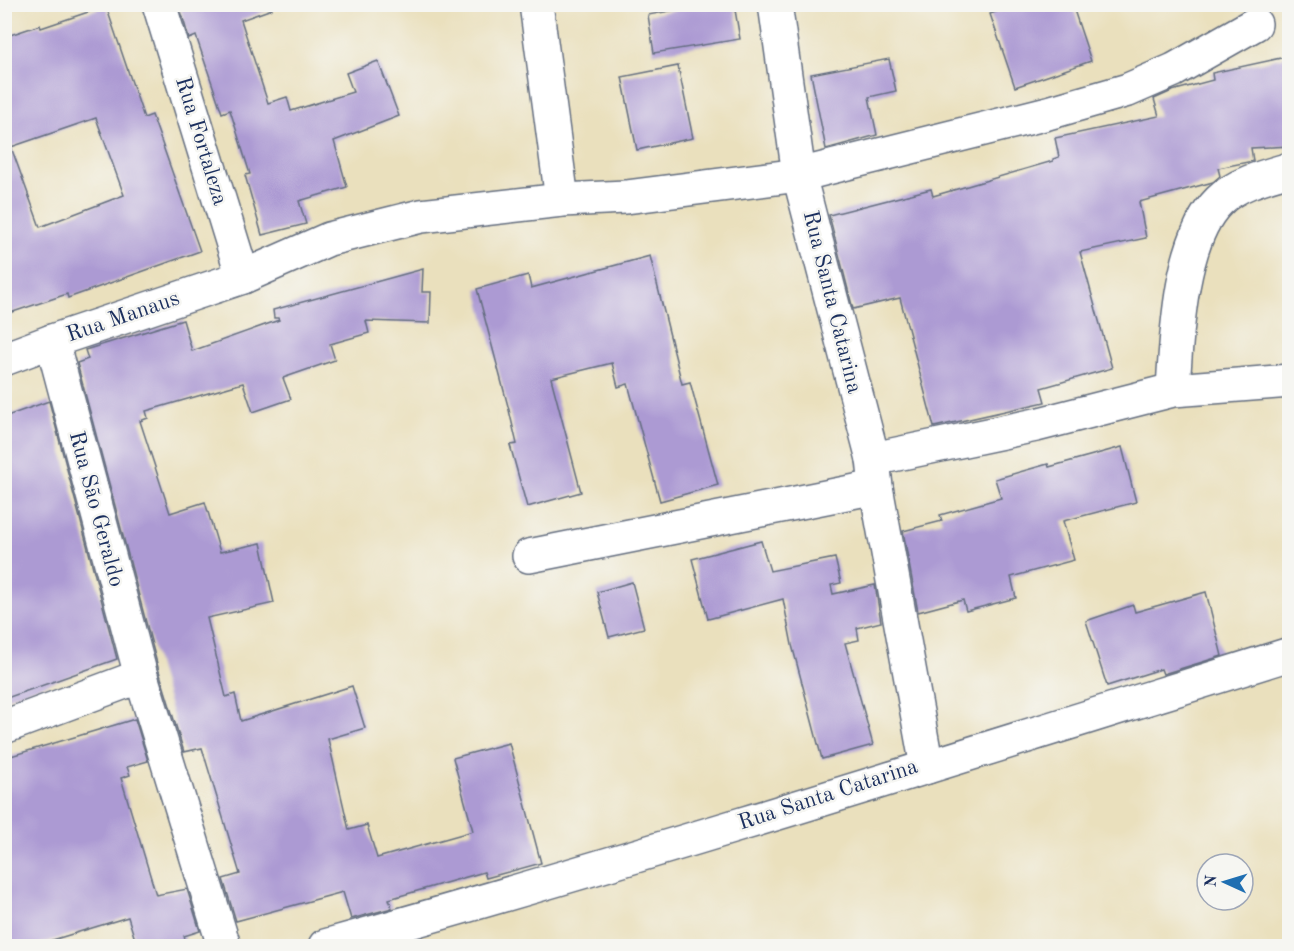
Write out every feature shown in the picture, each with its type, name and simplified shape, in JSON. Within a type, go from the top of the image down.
[{"type":"street","name":"Rua Fortaleza","points":[[159,4],[243,277]]},
{"type":"street","points":[[536,4],[562,200]]},
{"type":"street","name":"Rua Santa Catarina","points":[[325,946],[489,901],[927,768],[875,473],[799,175],[775,4]]},
{"type":"street","name":"Rua Manaus","points":[[4,359],[243,277],[329,239],[409,219],[562,200],[626,197],[799,175],[932,143],[1128,90],[1174,70],[1255,24]]},
{"type":"street","points":[[1173,390],[1182,289],[1205,217],[1219,200],[1239,187],[1290,169]]},
{"type":"street","name":"Rua São Geraldo","points":[[52,341],[141,676],[224,946]]},
{"type":"street","points":[[529,556],[875,473],[1036,425],[1173,390],[1290,381]]},
{"type":"street","points":[[927,768],[1290,654]]},
{"type":"street","points":[[4,728],[141,676]]},
{"type":"building","points":[[179,4],[271,4],[272,9],[241,20],[268,103],[287,97],[291,111],[353,92],[346,73],[378,61],[399,116],[334,141],[347,187],[299,201],[306,224],[262,235],[245,175],[250,174],[230,110],[222,113],[196,36],[189,39]]},
{"type":"building","points":[[708,4],[734,4],[740,39],[654,53],[648,15]]},
{"type":"building","points":[[1018,4],[1072,4],[1091,61],[1015,87],[990,14]]},
{"type":"building","points":[[106,6],[144,118],[152,115],[200,251],[68,298],[67,294],[4,315],[4,37],[40,25],[41,28]],"holes":[[[96,118],[124,195],[40,227],[11,147]]]},
{"type":"building","points":[[1290,56],[1290,146],[1251,148],[1253,161],[1218,168],[1220,176],[1213,182],[1139,202],[1146,238],[1080,252],[1112,368],[1041,388],[1045,402],[934,427],[900,298],[853,309],[829,215],[931,189],[933,196],[1053,161],[1059,157],[1055,138],[1159,116],[1154,99],[1172,91],[1213,80],[1212,73]]},
{"type":"building","points":[[889,59],[896,91],[869,97],[877,135],[826,149],[811,74]]},
{"type":"building","points":[[678,66],[693,138],[637,150],[622,77]]},
{"type":"building","points":[[650,256],[682,384],[690,382],[718,485],[660,501],[628,384],[618,387],[612,363],[551,378],[581,492],[527,507],[510,445],[517,444],[477,289],[528,275],[531,288]]},
{"type":"building","points":[[423,269],[422,292],[431,292],[430,323],[366,321],[369,333],[330,344],[335,360],[283,378],[291,399],[253,412],[243,383],[146,411],[148,418],[140,421],[170,513],[205,502],[220,552],[261,543],[274,603],[207,618],[226,697],[235,694],[241,721],[352,686],[365,728],[328,739],[349,830],[367,825],[377,858],[473,831],[453,758],[509,743],[541,863],[486,878],[484,872],[389,899],[392,908],[351,919],[343,892],[236,921],[223,879],[240,874],[202,748],[184,752],[159,671],[77,363],[88,359],[85,350],[183,320],[192,351],[279,320],[274,318],[273,310]]},
{"type":"building","points":[[49,401],[117,659],[4,699],[4,417]]},
{"type":"building","points":[[1122,447],[1136,502],[1063,521],[1074,560],[1011,577],[1016,598],[966,611],[963,600],[918,612],[903,531],[942,521],[940,515],[1001,498],[995,479]]},
{"type":"building","points":[[761,541],[770,571],[835,558],[841,583],[831,585],[833,594],[875,585],[881,622],[857,628],[859,640],[845,643],[873,745],[822,759],[792,645],[783,599],[708,619],[692,559]]},
{"type":"building","points":[[632,582],[644,628],[609,637],[597,592]]},
{"type":"building","points":[[1206,592],[1222,656],[1163,674],[1161,669],[1107,686],[1086,621],[1133,605],[1135,612]]},
{"type":"building","points":[[135,719],[148,761],[127,767],[130,775],[121,778],[156,895],[187,889],[200,931],[184,936],[187,946],[137,946],[128,917],[33,946],[4,946],[4,758]]}]
